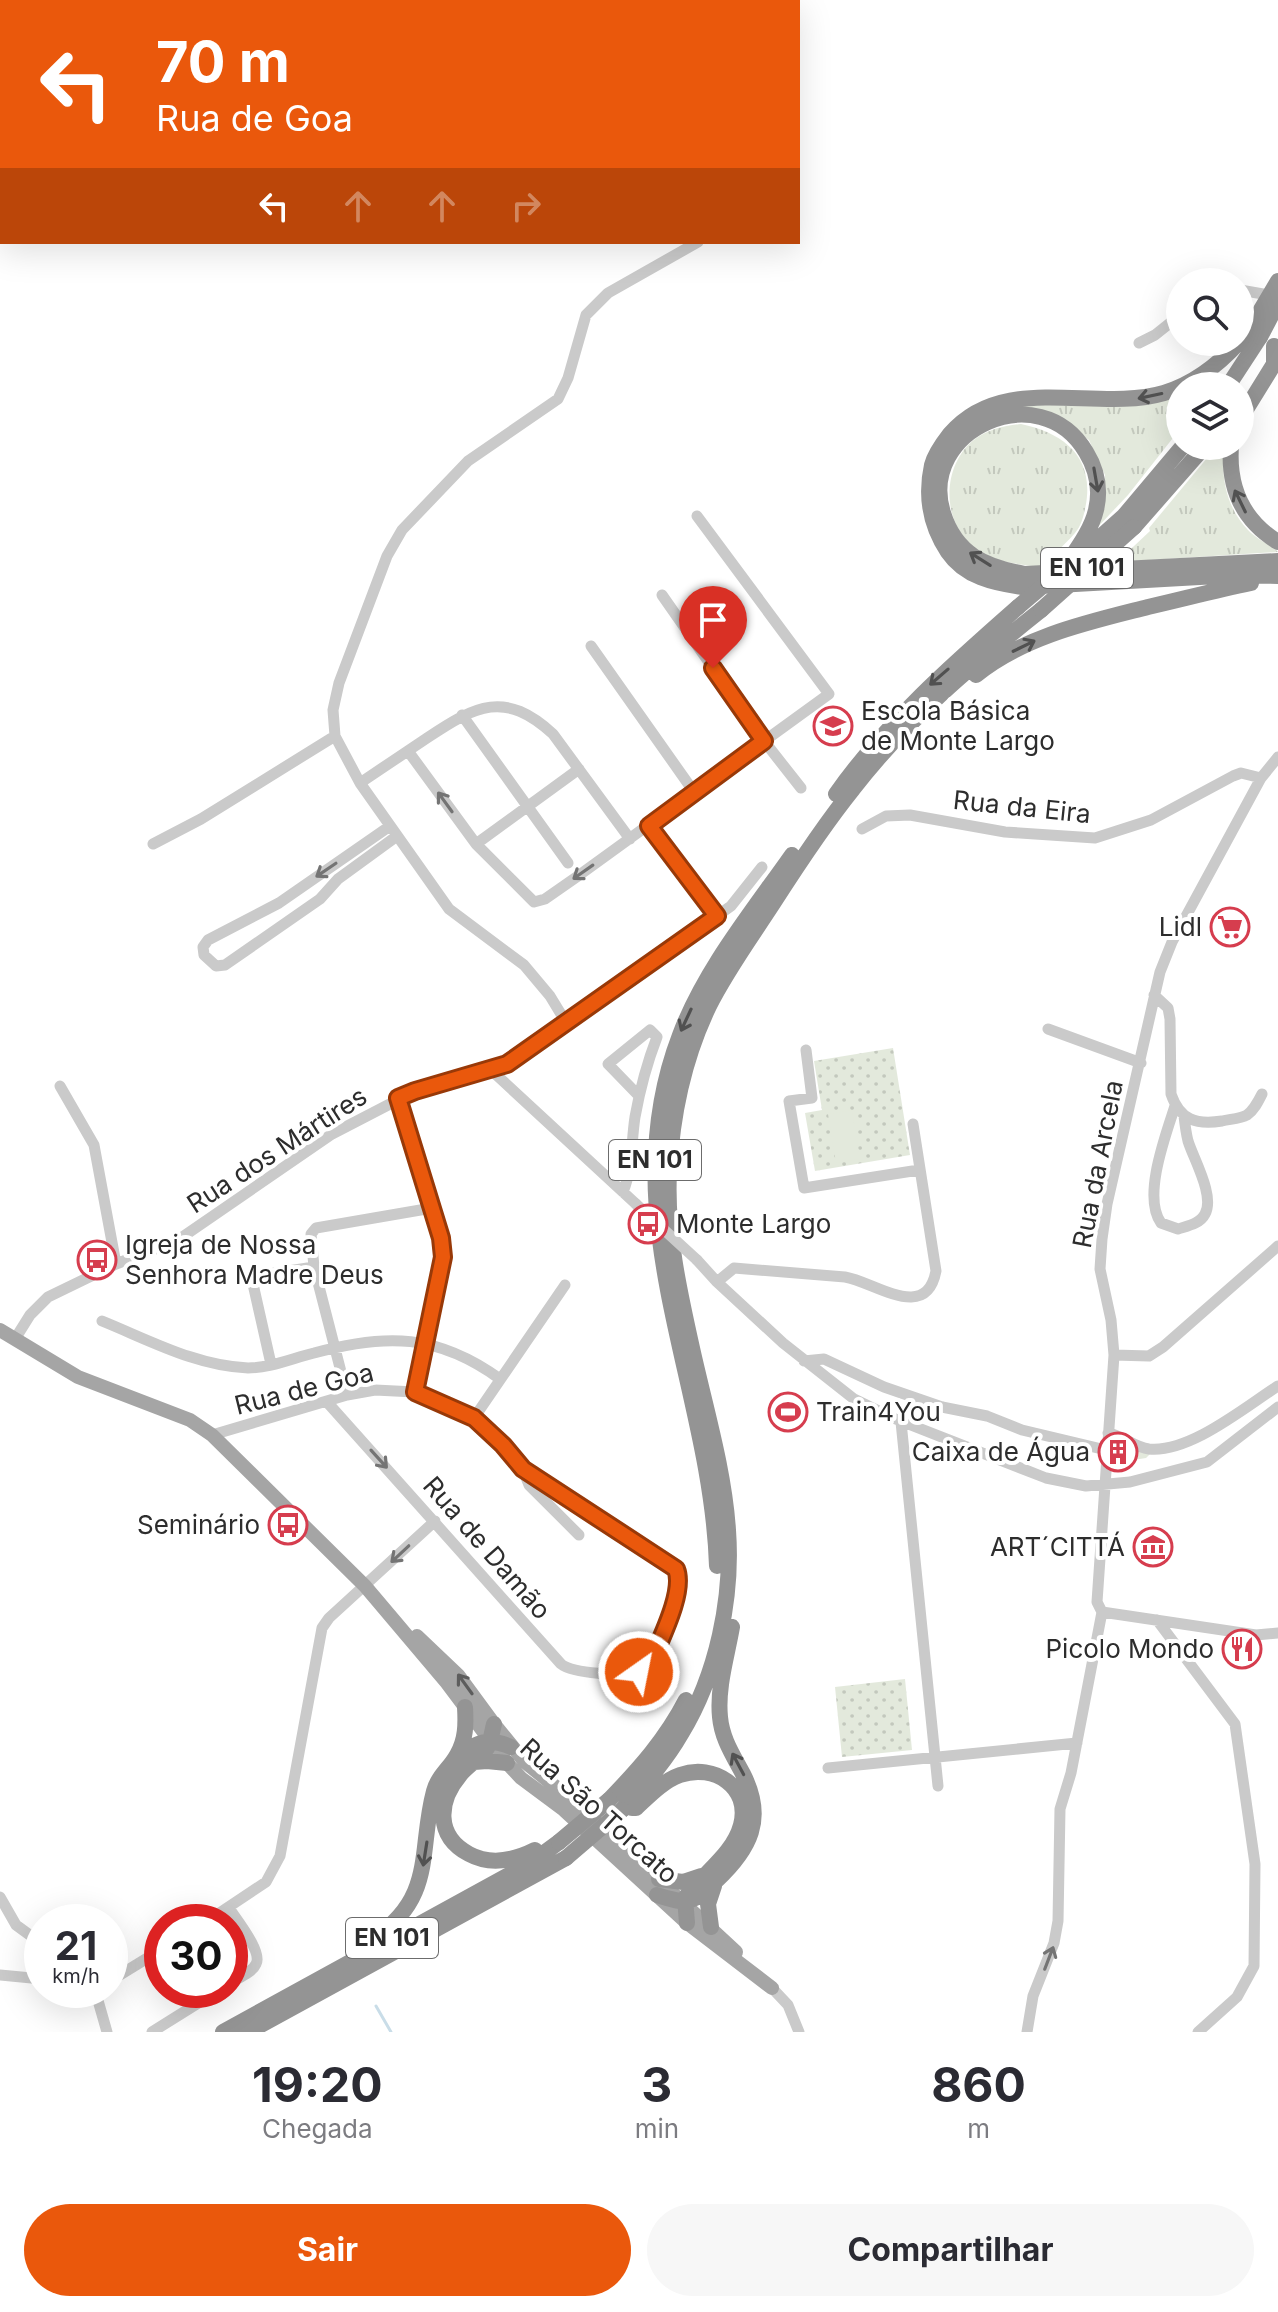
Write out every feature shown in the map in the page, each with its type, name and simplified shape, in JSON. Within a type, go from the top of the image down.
[{"type":"highway","points":[[1247,372],[1278,281]]},
{"type":"highway","points":[[1237,372],[1278,305]]},
{"type":"highway","points":[[1254,396],[1274,364],[1256,340]]},
{"type":"highway","points":[[1256,340],[1197,378],[1166,392],[1136,399],[1024,398],[976,412],[958,425],[944,441],[934,460],[928,485],[929,510],[937,534],[951,556],[970,572],[991,582],[1022,587],[1235,575],[1278,577]]},
{"type":"highway","points":[[1091,539],[1099,486],[1092,462],[1065,427],[1045,417],[1006,415],[984,422],[968,433],[956,448],[946,465],[940,486],[941,508],[948,528],[960,544],[977,560],[996,569],[1025,574],[1278,561]]},
{"type":"highway","points":[[1091,539],[1130,509],[1171,460]]},
{"type":"highway","name":"EN 101","points":[[248,2032],[562,1850],[654,1773],[682,1733],[705,1686],[720,1634],[726,1599],[728,1532],[723,1489],[677,1278],[668,1198],[672,1137],[685,1072],[701,1024],[721,984],[854,787],[935,699],[1134,527],[1193,460]]},
{"type":"highway","points":[[1230,460],[1238,502],[1265,534],[1278,542]]},
{"type":"highway","name":"EN 101","points":[[616,1805],[672,1728],[695,1683],[716,1601],[718,1573],[714,1505],[667,1288],[656,1217],[654,1171],[657,1123],[665,1079],[681,1032],[700,991],[735,936],[846,779],[885,731],[926,688],[1064,568],[1091,539]]},
{"type":"highway","points":[[935,699],[946,700],[987,666],[1040,638],[1090,622],[1278,577]]},
{"type":"highway","points":[[658,1887],[708,1879],[744,1849],[752,1832],[751,1794],[727,1745],[720,1721],[722,1681],[735,1606],[737,1557],[732,1518],[723,1489]]},
{"type":"highway","points":[[354,1959],[363,1945],[387,1929],[404,1911],[415,1892],[425,1864],[435,1789],[457,1756],[465,1731],[465,1707]]},
{"type":"highway","points":[[457,1756],[492,1732]]},
{"type":"highway","points":[[474,1762],[509,1755],[492,1732]]},
{"type":"highway","points":[[492,1732],[488,1747],[461,1774],[443,1808],[445,1828],[456,1845],[470,1855],[486,1860],[506,1861],[551,1841],[562,1850]]},
{"type":"highway","points":[[616,1805],[636,1808],[661,1785],[681,1774],[709,1772],[730,1783],[741,1802],[740,1829],[695,1900],[684,1903],[658,1887]]},
{"type":"highway","name":"EN 101","points":[[223,2032],[529,1864],[562,1850]]},
{"type":"highway","points":[[708,1879],[711,1927]]},
{"type":"highway","points":[[684,1903],[687,1923]]},
{"type":"main road","name":"Rua São Torcato","points":[[0,1330],[78,1377],[190,1420],[212,1435],[365,1586],[465,1707],[492,1732]]},
{"type":"main road","name":"Rua São Torcato","points":[[386,1610],[443,1658],[458,1675],[492,1732]]},
{"type":"main road","name":"Rua São Torcato","points":[[509,1755],[521,1778],[658,1887],[687,1923],[772,1988]]},
{"type":"main road","name":"Rua São Torcato","points":[[684,1903],[772,1988]]},
{"type":"street","points":[[567,1024],[550,996],[524,965],[449,909],[360,783],[335,736],[333,710],[339,683],[387,556],[402,530],[468,461],[558,399],[568,378],[586,315],[608,293],[694,244]]},
{"type":"street","points":[[1254,292],[1263,294],[1278,305]]},
{"type":"street","points":[[1139,343],[1166,326]]},
{"type":"street","points":[[408,751],[476,844],[534,902],[545,899],[649,826],[829,694],[697,516]]},
{"type":"street","points":[[662,595],[764,741],[801,788]]},
{"type":"street","points":[[591,646],[694,792]]},
{"type":"street","points":[[360,783],[462,715],[484,706],[508,707],[532,717],[553,734],[630,839]]},
{"type":"street","points":[[462,715],[568,863]]},
{"type":"street","points":[[153,844],[201,819],[335,736]]},
{"type":"street","name":"Rua da Arcela","points":[[1027,2032],[1027,2017],[1054,1943],[1058,1921],[1060,1809],[1077,1743],[1102,1612],[1097,1602],[1114,1355],[1111,1320],[1100,1269],[1107,1204],[1160,972],[1172,942],[1261,778],[1278,757]]},
{"type":"street","points":[[476,844],[579,769]]},
{"type":"street","name":"Rua da Eira","points":[[862,829],[886,816],[910,815],[1005,832],[1095,838],[1151,820],[1241,773],[1261,778]]},
{"type":"street","points":[[649,826],[717,916]]},
{"type":"street","points":[[394,831],[338,879],[320,899],[225,965],[216,966],[204,955],[203,947],[208,940],[279,903],[394,831]]},
{"type":"street","name":"Rua dos Mártires","points":[[15,1339],[30,1315],[48,1297],[116,1264],[178,1240],[332,1134],[415,1091],[507,1064],[731,906],[762,867]]},
{"type":"street","points":[[1154,995],[1168,1008],[1171,1094],[1175,1106],[1184,1116],[1196,1123],[1240,1118],[1257,1105],[1262,1094]]},
{"type":"street","points":[[1048,1029],[1141,1063]]},
{"type":"street","points":[[623,1192],[631,1172],[639,1096],[657,1037],[650,1030],[608,1064],[639,1096]]},
{"type":"street","points":[[806,1050],[812,1098],[789,1101],[804,1188],[919,1170]]},
{"type":"street","points":[[490,1069],[804,1361],[854,1399],[901,1422],[1046,1478],[1086,1486],[1130,1482],[1207,1462],[1278,1407]]},
{"type":"street","points":[[60,1086],[94,1145],[116,1264]]},
{"type":"street","points":[[398,1098],[441,1238],[443,1257],[415,1392]]},
{"type":"street","points":[[1175,1106],[1164,1139],[1153,1201],[1161,1223],[1178,1229],[1199,1221],[1205,1215],[1207,1206],[1203,1178],[1187,1138],[1184,1116]]},
{"type":"street","points":[[717,1282],[734,1268],[862,1280],[904,1298],[926,1292],[934,1282],[936,1271],[913,1124]]},
{"type":"street","points":[[347,1395],[314,1267],[311,1234],[316,1228],[432,1208]]},
{"type":"street","points":[[1114,1355],[1149,1356],[1163,1347],[1278,1246]]},
{"type":"street","points":[[271,1364],[253,1284],[256,1276],[314,1267]]},
{"type":"street","points":[[474,1418],[565,1285]]},
{"type":"street","points":[[102,1321],[211,1364],[249,1368],[378,1340],[425,1342],[471,1360],[500,1379]]},
{"type":"street","points":[[804,1361],[824,1359],[884,1387],[942,1407],[987,1416],[1022,1430],[1106,1450]]},
{"type":"street","points":[[1108,1433],[1152,1449],[1177,1444],[1202,1434],[1278,1386]]},
{"type":"street","name":"Rua de Goa","points":[[212,1435],[347,1395],[375,1390],[415,1392],[474,1418],[523,1469],[676,1569],[680,1578],[674,1602],[652,1660],[646,1669],[639,1672]]},
{"type":"street","name":"Rua de Damão","points":[[327,1402],[561,1664],[569,1670],[583,1672],[639,1672]]},
{"type":"street","points":[[901,1422],[938,1786]]},
{"type":"street","name":"Rua de Goa","points":[[523,1469],[529,1485],[579,1535]]},
{"type":"street","points":[[235,1904],[266,1882],[280,1856],[318,1640],[329,1618],[435,1521]]},
{"type":"street","points":[[1102,1612],[1256,1635],[1278,1633]]},
{"type":"street","points":[[1157,1620],[1235,1724],[1255,1864],[1254,1966],[1237,1997],[1198,2032]]},
{"type":"street","points":[[828,1768],[1077,1743]]},
{"type":"street","points":[[0,1897],[16,1925],[24,1931]]},
{"type":"street","points":[[248,1938],[259,1960],[248,1972]]},
{"type":"street","points":[[0,1975],[24,1977]]},
{"type":"street","name":"Rua São Torcato","points":[[772,1988],[788,2005],[799,2032]]},
{"type":"street","points":[[100,2008],[107,2032]]},
{"type":"street","points":[[152,2032],[190,2008]]},
{"type":"green space","points":[[1166,393],[1166,447],[1128,495],[1094,531],[1105,493],[1105,475],[1089,440],[1059,419],[1006,407]]},
{"type":"green space","points":[[1021,424],[1050,434],[1073,450],[1085,473],[1087,487],[1086,504],[1077,530],[1039,567],[982,553],[964,537],[951,509],[951,478],[964,450],[986,433]]},
{"type":"green space","points":[[1205,460],[1223,460],[1226,490],[1234,511],[1251,533],[1278,552],[1117,562],[1150,531],[1149,528]]},
{"type":"green space","points":[[893,1048],[910,1155],[815,1171],[805,1113],[822,1110],[814,1061]]},
{"type":"green space","points":[[852,1110],[860,1159],[836,1163],[828,1114]]},
{"type":"green space","points":[[1116,1438],[1151,1453],[1146,1458],[1114,1463]]},
{"type":"green space","points":[[905,1679],[912,1750],[842,1757],[835,1687]]},
{"type":"waterway","points":[[376,2006],[391,2032]]},
{"type":"place","name":"Escola Básica de Monte Largo","points":[[833,726]]},
{"type":"place","name":"Lidl","points":[[1230,927]]},
{"type":"place","name":"Monte Largo","points":[[648,1224]]},
{"type":"place","name":"Igreja de Nossa Senhora Madre Deus","points":[[97,1260]]},
{"type":"place","name":"Train4You","points":[[788,1412]]},
{"type":"place","name":"Caixa de Água","points":[[1118,1452]]},
{"type":"place","name":"Seminário","points":[[288,1525]]},
{"type":"place","name":"ART´CITTÁ","points":[[1153,1547]]},
{"type":"place","name":"Picolo Mondo","points":[[1242,1649]]},
{"type":"route","points":[[639,1672],[646,1669],[652,1660],[678,1590],[680,1578],[676,1569],[523,1469],[474,1418],[415,1392],[443,1257],[441,1238],[398,1098],[507,1064],[717,916],[649,826],[764,741],[713,668]]}]
